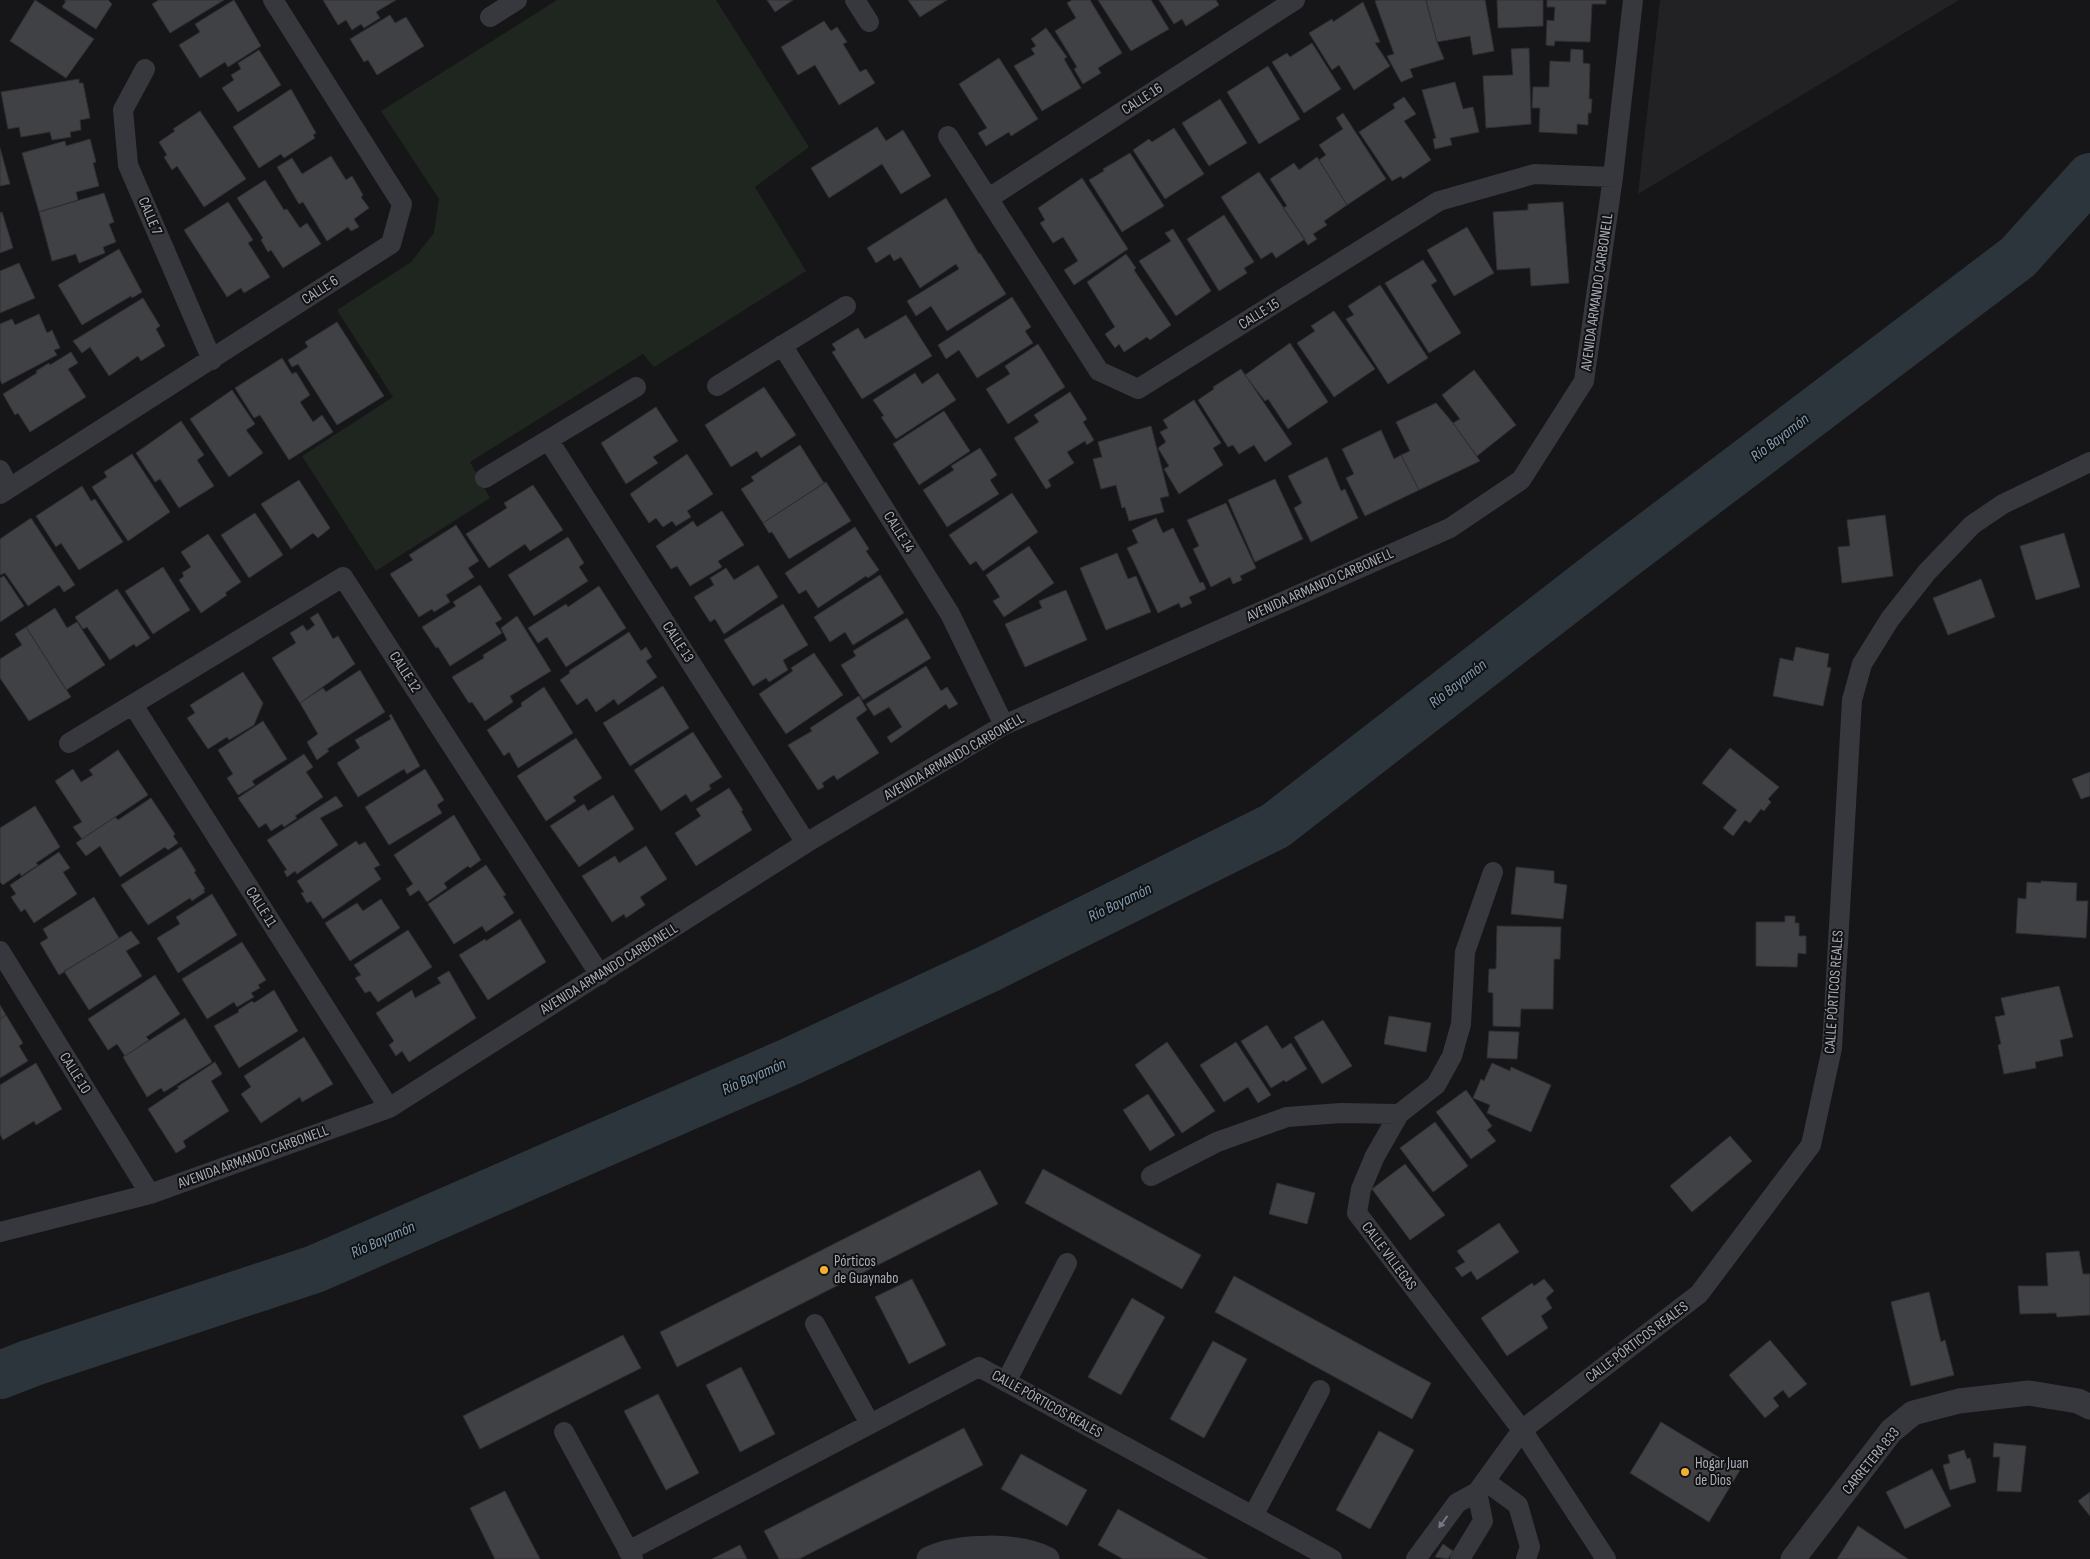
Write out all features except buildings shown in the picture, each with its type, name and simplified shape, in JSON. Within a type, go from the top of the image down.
[{"type":"street","name":"CALLE 6","points":[[4,491],[391,244],[402,204],[272,0]]},
{"type":"street","points":[[490,17],[517,0]]},
{"type":"street","points":[[855,0],[869,22]]},
{"type":"street","name":"CALLE 16","points":[[988,198],[1295,0]]},
{"type":"street","name":"AVENIDA ARMANDO CARBONELL","points":[[0,1232],[150,1194],[390,1108],[806,843],[1004,725],[1450,528],[1521,480],[1584,381],[1613,176],[1633,0]]},
{"type":"street","name":"CALLE 7","points":[[145,69],[123,110],[128,165],[212,360]]},
{"type":"street","points":[[948,136],[988,198]]},
{"type":"street","name":"CALLE 15","points":[[988,198],[1099,371],[1138,389],[1439,201],[1534,174],[1613,176]]},
{"type":"street","points":[[716,386],[846,306]]},
{"type":"street","name":"CALLE 14","points":[[782,345],[950,614],[1004,725]]},
{"type":"street","points":[[485,478],[636,387]]},
{"type":"street","name":"CALLE 13","points":[[549,441],[806,843]]},
{"type":"street","name":"CALLE PÓRTICOS REALES","points":[[1416,1559],[1457,1503],[1481,1486],[1522,1430],[1699,1294],[1811,1145],[1832,1048],[1852,700],[1862,664],[1890,619],[1926,572],[1972,525],[2003,504],[2090,462]]},
{"type":"street","points":[[0,470],[4,491]]},
{"type":"street","name":"CALLE 12","points":[[133,705],[343,577],[600,975]]},
{"type":"street","points":[[68,743],[133,705]]},
{"type":"street","name":"CALLE 11","points":[[133,705],[390,1108]]},
{"type":"street","name":"CALLE VILLEGAS","points":[[1493,872],[1465,952],[1461,1024],[1452,1056],[1436,1084],[1398,1114],[1375,1156],[1361,1189],[1357,1213],[1522,1430],[1606,1559]]},
{"type":"street","name":"CALLE 10","points":[[0,952],[150,1194]]},
{"type":"street","points":[[1151,1176],[1217,1142],[1287,1117],[1341,1113],[1398,1114]]},
{"type":"street","points":[[1006,1382],[1068,1263]]},
{"type":"street","points":[[815,1324],[870,1424]]},
{"type":"street","name":"CALLE PÓRTICOS REALES","points":[[630,1555],[870,1424],[979,1367],[1332,1559]]},
{"type":"street","points":[[1253,1516],[1320,1390]]},
{"type":"street","name":"CARRETERA 833","points":[[1794,1559],[1891,1431],[1913,1413],[1959,1401],[2029,1393],[2078,1401],[2090,1407]]},
{"type":"street","points":[[564,1432],[630,1555]]},
{"type":"street","points":[[1460,1559],[1483,1521],[1481,1486]]},
{"type":"street","points":[[1481,1486],[1518,1505],[1530,1547],[1526,1559]]},
{"type":"street","points":[[929,1559],[936,1555],[964,1548],[999,1549],[1038,1554],[1047,1559]]},
{"type":"shaded area","points":[[557,0],[716,0],[809,147],[755,187],[806,271],[654,367],[643,354],[470,462],[490,498],[376,571],[302,456],[393,397],[337,310],[411,262],[434,233],[439,199],[381,111]]},
{"type":"shaded area","points":[[1660,0],[1959,0],[1638,194]]},
{"type":"waterway","name":"Río Bayamón","points":[[0,1375],[315,1269],[789,1062],[990,968],[1275,826],[1618,560],[2018,257],[2090,177]]},
{"type":"place","name":"Pórticos de Guaynabo","points":[[824,1270]]},
{"type":"place","name":"Hogar Juan de Dios","points":[[1685,1472]]}]
